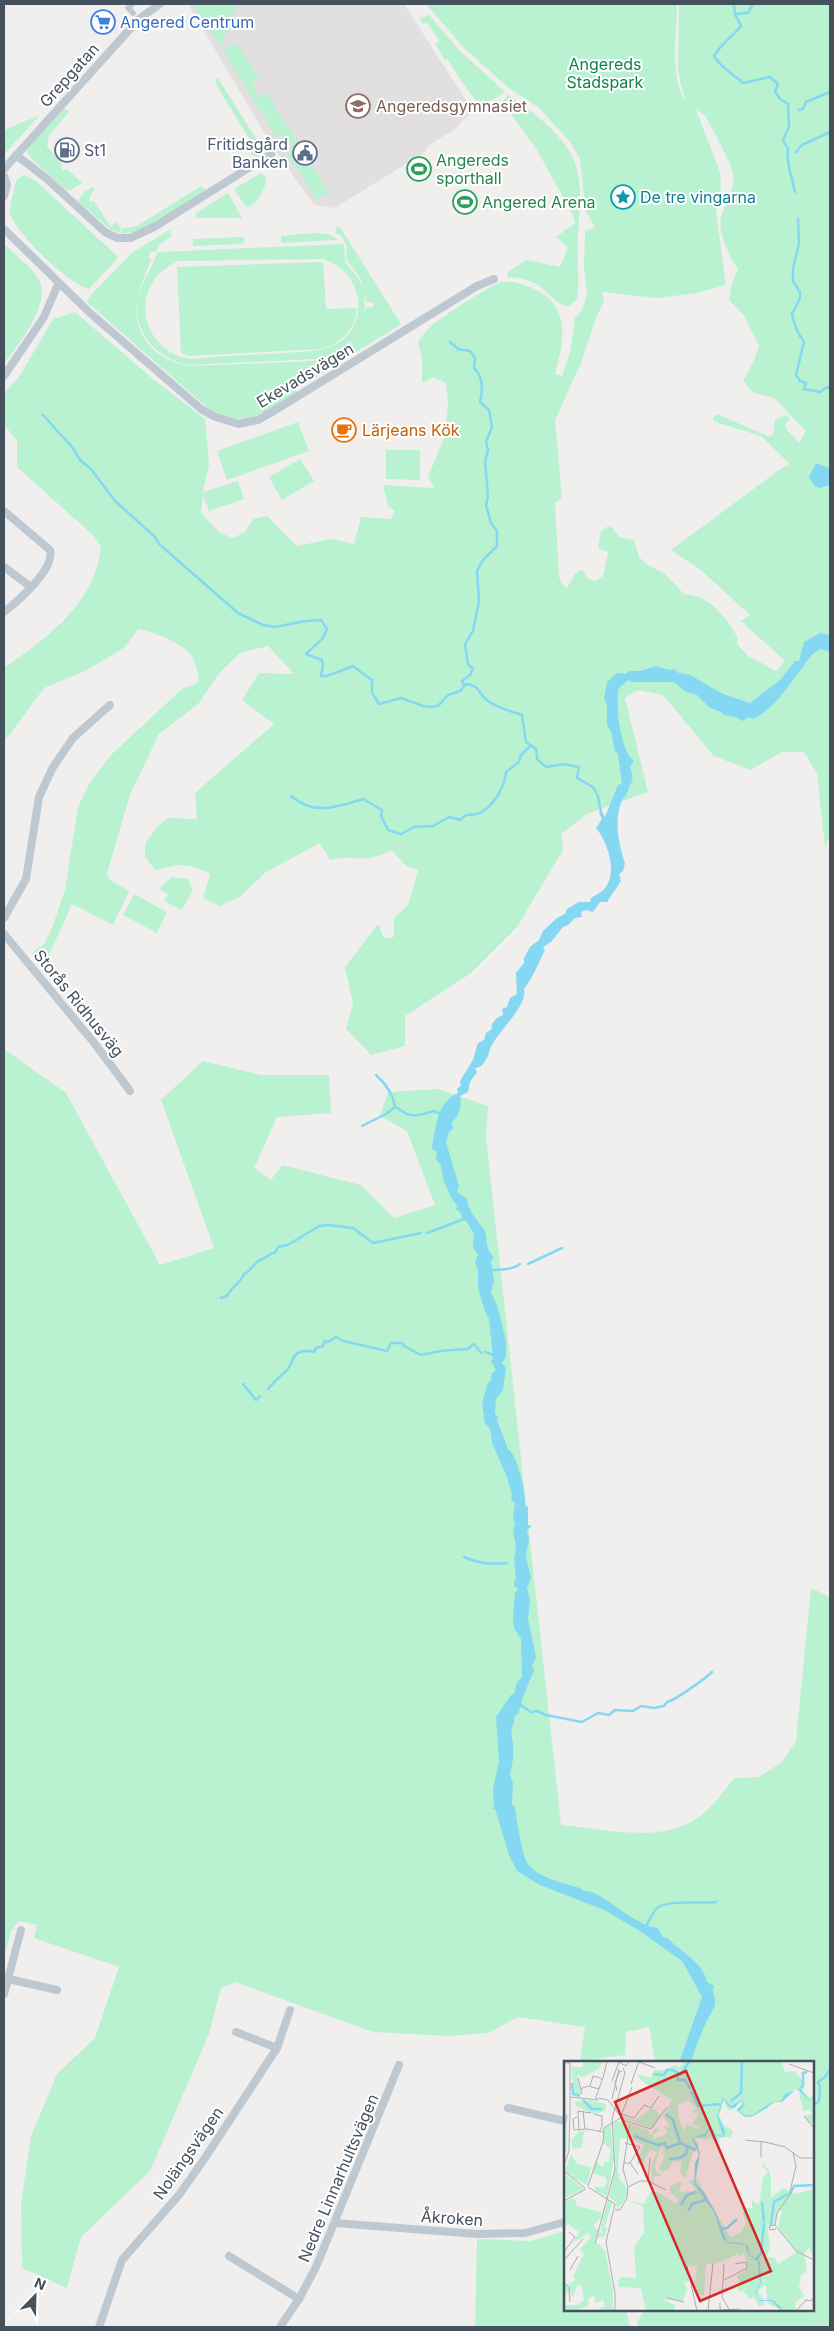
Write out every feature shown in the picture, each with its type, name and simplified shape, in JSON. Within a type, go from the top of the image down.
[{"type":"street","points":[[132,4],[128,8],[133,13]]},
{"type":"street","name":"Grepgatan","points":[[4,170],[16,154],[139,19],[160,4]]},
{"type":"street","points":[[16,154],[46,178],[105,232],[124,239],[136,237],[154,227],[270,154]]},
{"type":"street","points":[[4,176],[6,185],[4,196]]},
{"type":"street","name":"Ekevadsvägen","points":[[4,229],[58,284],[201,409],[213,416],[238,424],[258,420],[477,286],[494,279]]},
{"type":"street","points":[[4,376],[44,318],[58,284]]},
{"type":"street","points":[[4,511],[50,550],[50,560],[31,586],[4,612]]},
{"type":"street","points":[[4,567],[31,586]]},
{"type":"street","points":[[4,918],[26,879],[39,797],[53,767],[73,738],[110,705]]},
{"type":"street","name":"Storås Ridhusväg","points":[[4,934],[96,1044],[130,1091]]},
{"type":"street","points":[[4,1994],[20,1930]]},
{"type":"street","points":[[8,1979],[57,1990]]},
{"type":"street","name":"Nolängsvägen","points":[[100,2327],[122,2260],[179,2194],[277,2048],[290,2010]]},
{"type":"street","points":[[236,2032],[277,2048]]},
{"type":"street","name":"Nedre Linnarhultsvägen","points":[[283,2326],[309,2282],[399,2065]]},
{"type":"street","points":[[508,2108],[564,2121]]},
{"type":"street","name":"Åkroken","points":[[335,2222],[477,2234],[524,2233],[564,2222]]},
{"type":"street","points":[[229,2256],[299,2300]]},
{"type":"shaded area","name":"Angeredsgymnasiet","points":[[188,4],[404,4],[466,100],[471,112],[455,129],[428,146],[425,152],[335,208],[314,205],[271,144]]},
{"type":"green space","points":[[193,4],[237,4],[221,45],[220,45]]},
{"type":"green space","name":"Angereds Stadspark","points":[[426,4],[677,4],[675,55],[677,81],[686,101],[678,70],[679,4],[830,4],[830,468],[816,463],[809,477],[814,486],[821,488],[830,485],[830,836],[825,847],[817,774],[804,752],[782,752],[750,770],[714,756],[663,695],[638,690],[625,698],[648,792],[587,814],[561,834],[563,850],[517,927],[471,973],[405,1016],[405,1046],[371,1055],[346,1029],[353,1004],[345,967],[378,924],[384,938],[394,937],[394,918],[408,905],[418,870],[407,867],[391,850],[374,857],[330,860],[320,843],[266,872],[240,897],[219,906],[203,898],[210,874],[184,865],[156,871],[145,857],[145,844],[157,827],[168,818],[197,819],[195,793],[274,724],[242,700],[259,673],[294,674],[268,646],[240,653],[220,672],[199,703],[159,734],[130,795],[107,873],[110,880],[129,891],[113,925],[72,904],[44,966],[32,953],[44,944],[52,928],[65,890],[78,807],[90,782],[112,754],[182,689],[199,682],[195,662],[184,648],[165,638],[138,629],[125,647],[83,672],[44,688],[4,742],[4,668],[52,632],[79,602],[89,586],[97,567],[101,547],[94,536],[17,467],[17,440],[4,425],[4,393],[19,377],[53,319],[75,312],[153,379],[205,419],[209,464],[203,492],[238,481],[244,499],[209,511],[203,495],[201,513],[220,533],[233,538],[245,532],[253,519],[267,516],[297,546],[332,539],[354,544],[361,517],[391,519],[395,511],[388,506],[383,485],[434,488],[428,477],[444,438],[448,405],[446,383],[433,377],[422,383],[422,359],[418,342],[433,325],[476,295],[502,282],[517,283],[545,295],[554,304],[559,314],[562,325],[562,337],[555,374],[562,376],[570,352],[575,318],[582,310],[587,295],[584,267],[585,231],[595,227],[586,211],[580,159],[571,143],[539,108],[509,88],[465,49]],"holes":[[[696,110],[705,115],[733,174],[732,189],[721,218],[724,241],[738,269],[732,283],[729,300],[745,317],[759,346],[753,363],[743,380],[752,392],[774,398],[806,431],[799,443],[787,430],[785,425],[790,418],[786,415],[775,420],[773,434],[770,437],[717,414],[714,416],[713,420],[718,423],[761,436],[790,464],[671,550],[702,571],[750,615],[741,621],[785,661],[776,671],[748,656],[737,644],[738,638],[728,622],[714,606],[699,597],[684,594],[665,574],[646,564],[639,557],[634,540],[619,537],[610,525],[601,531],[598,548],[608,552],[603,576],[595,581],[588,579],[582,569],[575,574],[567,588],[562,584],[559,577],[555,503],[562,498],[555,420],[581,363],[597,315],[604,302],[602,292],[657,298],[697,293],[726,285],[716,212],[721,188],[720,172]]]},
{"type":"green space","points":[[429,15],[460,51],[505,92],[482,106],[471,95],[435,44],[439,41],[427,22],[423,24],[419,19]]},
{"type":"green space","points":[[237,43],[259,79],[252,83],[260,97],[267,93],[329,193],[317,200],[289,156],[292,145],[285,142],[280,135],[276,137],[266,120],[270,118],[261,113],[227,57],[225,51],[227,46]]},
{"type":"green space","points":[[218,78],[258,142],[260,150],[258,158],[251,154],[253,145],[217,86],[215,79]]},
{"type":"green space","points":[[508,95],[528,108],[557,135],[572,156],[576,166],[580,191],[578,292],[577,299],[569,306],[556,301],[533,282],[508,277],[507,273],[526,260],[560,267],[568,248],[556,237],[575,223],[573,215],[537,150],[502,102]]},
{"type":"green space","points":[[64,109],[70,111],[49,135],[47,146],[62,165],[63,170],[67,169],[82,183],[71,190],[66,190],[31,158],[27,152],[29,146]]},
{"type":"green space","points":[[40,115],[8,150],[4,154],[4,130]]},
{"type":"green space","points":[[261,173],[266,178],[263,192],[254,204],[246,207],[234,189]]},
{"type":"green space","points":[[24,175],[36,181],[117,256],[117,259],[89,289],[69,278],[44,257],[14,222],[10,213],[12,197],[17,179]]},
{"type":"green space","points":[[201,186],[205,188],[204,191],[142,230],[121,234],[123,228],[137,226]]},
{"type":"green space","points":[[93,187],[95,188],[89,198],[90,202],[94,201],[111,227],[115,222],[121,227],[120,233],[111,230],[78,201],[84,192]]},
{"type":"green space","points":[[228,193],[242,218],[196,218],[196,213]]},
{"type":"green space","points":[[337,227],[340,227],[401,324],[296,390],[297,392],[269,410],[250,418],[234,419],[211,411],[87,302],[90,296],[132,253],[169,230],[172,236],[161,243],[155,252],[151,251],[148,258],[151,259],[138,298],[158,252],[344,244],[345,261],[360,281],[364,291],[361,279],[346,259],[347,246],[341,236],[335,233]],"holes":[[[324,259],[340,268],[351,281],[357,295],[358,310],[354,325],[345,337],[332,346],[313,351],[200,359],[186,358],[168,350],[161,344],[154,337],[146,319],[146,300],[153,281],[161,272],[179,261]],[[364,293],[366,302],[373,302],[373,307],[366,308],[365,313]],[[137,310],[143,333],[157,350],[166,357],[188,365],[315,359],[334,354],[354,339],[341,352],[324,359],[193,366],[181,364],[170,360],[151,347],[139,328]]]},
{"type":"green space","points":[[314,233],[331,235],[338,240],[281,243],[281,236]]},
{"type":"green space","points":[[245,237],[243,244],[193,246],[193,239]]},
{"type":"green space","points":[[4,244],[33,271],[39,280],[42,290],[41,301],[32,324],[4,363]]},
{"type":"green space","points":[[323,262],[326,309],[357,308],[354,323],[346,334],[335,343],[321,349],[189,356],[181,353],[177,267]]},
{"type":"green space","points":[[298,422],[309,451],[227,480],[217,451]]},
{"type":"green space","points":[[386,450],[420,450],[420,480],[386,479]]},
{"type":"green space","points":[[300,459],[314,481],[282,500],[269,477]]},
{"type":"green space","points":[[172,877],[188,879],[193,890],[182,910],[164,901],[168,894],[159,889]]},
{"type":"green space","points":[[134,894],[167,912],[157,933],[123,915]]},
{"type":"green space","points":[[4,1049],[66,1093],[160,1265],[214,1248],[161,1100],[203,1061],[261,1075],[329,1075],[331,1113],[277,1117],[254,1168],[271,1180],[282,1165],[361,1185],[394,1218],[435,1205],[407,1131],[380,1116],[388,1092],[438,1089],[488,1106],[486,1137],[561,1825],[642,1833],[673,1829],[687,1824],[701,1815],[713,1804],[734,1778],[759,1777],[781,1763],[796,1741],[811,1588],[830,1597],[830,2327],[638,2327],[637,2322],[644,2311],[814,2311],[814,2061],[655,2061],[649,2027],[626,2032],[625,2055],[580,2061],[585,2027],[518,2017],[488,2033],[449,2036],[373,2032],[235,1982],[221,1988],[209,2034],[150,2171],[81,2237],[67,2288],[22,2268],[21,2203],[31,2136],[57,2074],[95,2038],[119,1967],[34,1938],[37,1925],[19,1921],[11,1931],[4,1959]]},
{"type":"green space","points":[[564,2231],[564,2311],[626,2311],[630,2327],[475,2327],[477,2239],[530,2241]]},
{"type":"water","points":[[816,463],[830,468],[830,485],[820,488],[814,486],[809,477]]},
{"type":"water","points":[[820,633],[830,635],[830,652],[821,649],[812,655],[775,703],[753,719],[749,717],[743,721],[724,715],[710,708],[697,695],[686,692],[674,682],[632,682],[628,680],[619,688],[618,716],[622,738],[629,755],[634,761],[630,767],[632,781],[622,801],[618,818],[619,841],[625,863],[623,871],[619,874],[621,881],[607,902],[600,902],[593,912],[586,910],[581,912],[582,917],[575,918],[563,927],[551,942],[543,947],[545,950],[524,989],[522,1003],[496,1039],[484,1062],[478,1068],[475,1068],[477,1072],[470,1082],[468,1092],[460,1096],[460,1110],[452,1122],[453,1129],[449,1132],[446,1142],[459,1186],[457,1192],[467,1199],[471,1211],[484,1229],[488,1250],[494,1257],[491,1261],[494,1280],[491,1292],[498,1308],[506,1341],[506,1357],[502,1363],[506,1368],[503,1390],[496,1399],[495,1413],[508,1449],[518,1466],[523,1484],[525,1505],[528,1507],[528,1525],[532,1526],[527,1530],[529,1539],[526,1556],[531,1578],[527,1588],[530,1599],[528,1619],[536,1657],[532,1666],[534,1670],[521,1702],[524,1708],[520,1707],[519,1712],[514,1717],[511,1730],[513,1743],[510,1775],[513,1783],[512,1805],[515,1807],[524,1854],[528,1864],[538,1873],[594,1893],[641,1923],[658,1928],[663,1937],[669,1939],[703,1971],[707,1982],[714,1986],[715,2005],[701,2034],[691,2061],[681,2061],[702,1997],[682,1961],[640,1931],[604,1910],[540,1885],[517,1871],[509,1855],[495,1809],[492,1809],[494,1806],[493,1789],[499,1761],[496,1717],[511,1695],[514,1694],[517,1682],[522,1677],[521,1639],[514,1628],[513,1617],[515,1593],[518,1589],[514,1586],[516,1579],[514,1560],[516,1546],[513,1531],[515,1503],[511,1500],[512,1495],[507,1477],[492,1443],[490,1428],[485,1424],[482,1402],[488,1383],[491,1380],[491,1374],[496,1370],[491,1362],[493,1357],[489,1319],[478,1288],[478,1271],[475,1263],[478,1255],[473,1248],[474,1234],[467,1222],[462,1218],[461,1213],[456,1209],[457,1206],[443,1179],[441,1166],[436,1159],[437,1152],[432,1149],[441,1109],[451,1097],[458,1093],[457,1089],[461,1085],[460,1081],[473,1060],[478,1043],[484,1040],[486,1033],[492,1029],[492,1024],[495,1020],[503,1015],[502,1009],[507,1007],[510,998],[517,994],[516,973],[524,963],[524,958],[530,947],[539,940],[543,931],[557,918],[565,914],[567,909],[579,902],[590,902],[591,898],[603,890],[611,875],[610,857],[604,841],[596,828],[602,819],[599,813],[602,812],[605,817],[618,785],[622,784],[618,754],[615,751],[611,732],[607,725],[607,706],[604,699],[607,682],[617,673],[625,674],[630,671],[640,671],[656,666],[669,670],[674,669],[679,673],[690,675],[723,694],[750,703],[780,680],[795,661],[799,661],[804,642]]},
{"type":"waterway","points":[[734,4],[735,14],[741,26],[714,56],[723,67],[743,83],[770,77],[778,84],[775,91],[780,99],[788,104],[789,127],[783,140],[788,149],[789,165],[795,192]]},
{"type":"waterway","points":[[735,14],[748,13],[753,4]]},
{"type":"waterway","points":[[799,110],[803,109],[806,102],[830,92]]},
{"type":"waterway","points":[[796,152],[802,145],[830,132]]},
{"type":"waterway","points":[[798,219],[799,244],[793,268],[793,281],[800,292],[800,298],[792,314],[796,329],[804,342],[796,375],[800,381],[806,383],[804,389],[820,392],[827,387],[830,389]]},
{"type":"waterway","points":[[450,342],[458,349],[470,351],[475,358],[474,368],[480,375],[482,384],[480,402],[489,410],[492,427],[486,442],[488,450],[485,462],[488,496],[486,505],[491,523],[497,531],[497,546],[483,560],[477,571],[479,601],[473,631],[465,644],[468,664],[473,669],[470,675],[462,681],[464,685]]},
{"type":"waterway","points":[[43,415],[73,448],[80,460],[91,469],[115,501],[155,537],[159,544],[238,613],[263,625],[275,627],[321,620],[327,629],[323,638],[306,654],[322,660],[321,676],[327,676],[353,666],[372,680],[372,693],[379,704],[401,698],[423,706],[434,707],[439,705],[448,695],[460,691],[466,684],[471,685],[477,688],[492,703],[522,715],[526,742],[536,749],[537,759],[546,767],[563,764],[579,767],[577,778],[593,787],[598,796],[601,813]]},
{"type":"waterway","points":[[291,796],[308,806],[317,808],[335,807],[363,799],[382,810],[381,816],[388,830],[401,834],[414,827],[433,826],[449,817],[461,820],[465,816],[482,812],[498,795],[504,783],[506,772],[519,762],[521,755],[530,746]]},
{"type":"waterway","points":[[376,1075],[388,1089],[395,1107]]},
{"type":"waterway","points":[[395,1107],[410,1115],[434,1111],[443,1115]]},
{"type":"waterway","points":[[362,1126],[386,1114],[395,1107]]},
{"type":"waterway","points":[[427,1233],[464,1219]]},
{"type":"waterway","points":[[221,1298],[227,1296],[244,1274],[257,1262],[275,1253],[278,1247],[288,1245],[319,1226],[328,1225],[353,1228],[373,1243],[421,1233]]},
{"type":"waterway","points":[[528,1264],[562,1248]]},
{"type":"waterway","points":[[488,1270],[509,1269],[520,1264]]},
{"type":"waterway","points":[[268,1389],[288,1368],[297,1354],[306,1351],[314,1352],[316,1348],[323,1346],[325,1341],[328,1342],[336,1337],[343,1341],[387,1351],[391,1343],[402,1343],[421,1355],[439,1351],[468,1349],[474,1344],[481,1353]]},
{"type":"waterway","points":[[485,1352],[493,1355]]},
{"type":"waterway","points":[[243,1384],[256,1400],[260,1396]]},
{"type":"waterway","points":[[464,1557],[485,1563],[507,1563]]},
{"type":"waterway","points":[[522,1706],[531,1712],[537,1711],[546,1715],[582,1722],[598,1713],[609,1715],[615,1710],[633,1711],[641,1706],[654,1708],[664,1706],[667,1702],[683,1694],[712,1672]]},
{"type":"waterway","points":[[646,1926],[656,1909],[661,1906],[676,1903],[716,1902]]},
{"type":"waterway","points":[[814,2105],[819,2101],[820,2087],[818,2082],[830,2070]]},
{"type":"place","name":"Angered Centrum","points":[[103,22]]},
{"type":"place","name":"Angeredsgymnasiet","points":[[358,106]]},
{"type":"place","name":"St1","points":[[67,150]]},
{"type":"place","name":"Fritidsgård Banken","points":[[305,153]]},
{"type":"place","name":"Angereds sporthall","points":[[419,169]]},
{"type":"place","name":"De tre vingarna","points":[[623,197]]},
{"type":"place","name":"Angered Arena","points":[[465,202]]},
{"type":"place","name":"Lärjeans Kök","points":[[344,430]]}]
